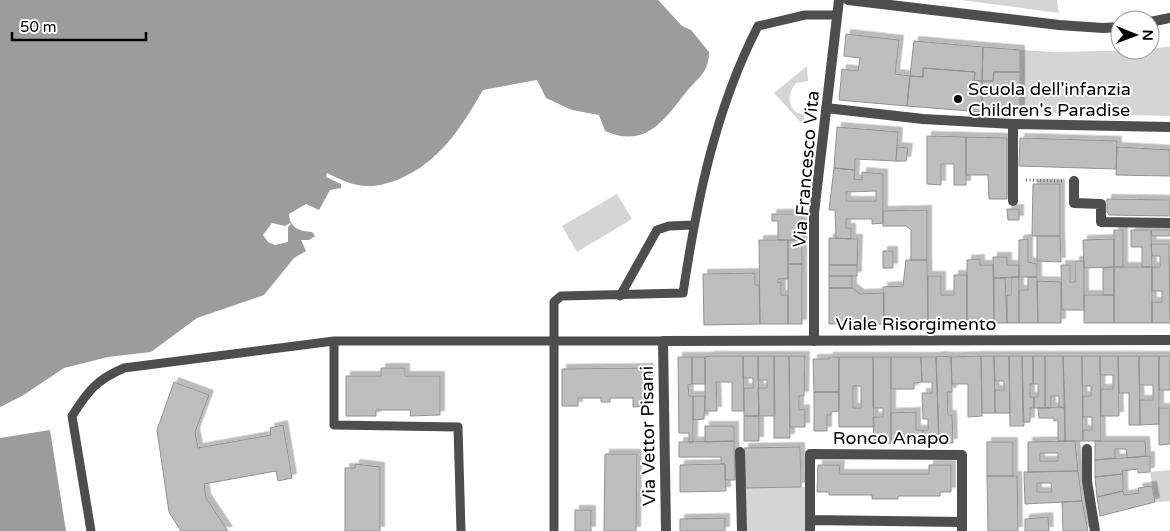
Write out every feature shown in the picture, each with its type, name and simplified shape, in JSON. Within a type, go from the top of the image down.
[{"type":"street","name":"Via Francesco Vita","points":[[814,341],[814,213],[839,0]]},
{"type":"street","points":[[848,0],[1059,25],[1110,27]]},
{"type":"street","points":[[826,108],[924,119],[1013,124],[1170,126]]},
{"type":"street","points":[[1013,124],[1013,201]]},
{"type":"street","points":[[1074,181],[1074,203],[1101,204],[1101,222],[1170,223]]},
{"type":"street","name":"Viale Risorgimento","points":[[663,341],[1170,340]]},
{"type":"street","name":"Via Vettor Pisani","points":[[663,341],[666,531]]},
{"type":"street","points":[[1087,450],[1087,481],[1095,531]]},
{"type":"street","points":[[740,452],[742,531]]},
{"type":"street","name":"Ronco Anapo","points":[[810,520],[810,454],[962,455],[962,526]]},
{"type":"street","points":[[810,531],[810,520],[962,526]]},
{"type":"lane","points":[[554,531],[554,302],[561,296],[684,293],[693,225],[705,168],[738,64],[758,26],[805,15],[837,15]]},
{"type":"lane","points":[[620,296],[657,230],[669,226],[693,225]]},
{"type":"lane","points":[[91,531],[72,416],[91,387],[108,375],[124,368],[334,341],[663,341]]},
{"type":"lane","points":[[334,341],[334,425],[458,427],[461,531]]},
{"type":"path","points":[[1013,180],[1074,181]]},
{"type":"shaded area","points":[[0,0],[658,0],[682,26],[691,30],[709,52],[709,59],[703,74],[662,121],[653,129],[643,134],[632,136],[619,136],[605,131],[599,115],[572,110],[546,98],[537,80],[483,90],[448,143],[412,173],[390,182],[362,186],[341,180],[327,173],[326,177],[341,184],[341,188],[330,190],[319,210],[306,204],[289,214],[293,226],[299,230],[312,232],[315,236],[309,240],[301,240],[306,251],[294,258],[264,295],[197,318],[151,352],[108,357],[64,368],[22,396],[0,407]]},
{"type":"shaded area","points":[[961,0],[1057,0],[1059,13]]},
{"type":"shaded area","points":[[1170,47],[1170,116],[1020,112],[1020,50],[1054,52],[1110,51],[1110,60],[1160,60],[1160,48]]},
{"type":"shaded area","points":[[807,66],[808,81],[796,83],[790,97],[791,106],[794,110],[804,115],[804,126],[774,93]]},
{"type":"shaded area","points":[[617,194],[632,219],[577,252],[562,226]]},
{"type":"shaded area","points":[[50,430],[66,531],[0,531],[0,438]]},
{"type":"shaded area","points":[[1170,470],[1170,501],[1155,502],[1150,472]]},
{"type":"shaded area","points":[[805,487],[806,531],[746,531],[745,488]]},
{"type":"pier","points":[[272,223],[285,226],[291,224],[288,227],[288,242],[275,245],[268,242],[263,235]]},
{"type":"building","points":[[846,34],[899,40],[895,74],[910,76],[907,106],[839,100],[842,69],[858,71],[860,58],[844,56]]},
{"type":"building","points":[[914,41],[983,47],[982,81],[974,81],[975,72],[923,68],[923,77],[910,76]]},
{"type":"building","points":[[983,47],[1020,50],[1020,72],[994,72],[993,81],[982,81]]},
{"type":"building","points":[[923,68],[975,72],[974,81],[982,81],[982,112],[907,106],[910,76],[923,77]]},
{"type":"building","points":[[994,72],[1020,72],[1020,112],[982,112],[982,81],[993,81]]},
{"type":"building","points":[[837,127],[898,132],[896,161],[855,159],[855,170],[834,168]]},
{"type":"building","points":[[927,136],[966,137],[966,185],[954,185],[954,164],[941,164],[941,185],[927,184]]},
{"type":"building","points":[[966,137],[1007,138],[1007,199],[989,199],[988,175],[966,175]]},
{"type":"building","points":[[1020,138],[1117,141],[1116,169],[1019,166]]},
{"type":"building","points":[[897,147],[908,148],[906,161],[896,161]]},
{"type":"building","points":[[1117,147],[1170,150],[1170,176],[1116,175]]},
{"type":"building","points":[[834,168],[855,170],[854,179],[862,180],[862,172],[883,174],[883,223],[872,224],[872,219],[846,219],[846,228],[851,228],[851,239],[836,238],[835,210],[829,210]],"holes":[[[876,191],[876,201],[846,201],[846,192]]]},
{"type":"building","points":[[1033,184],[1060,184],[1060,236],[1032,236]]},
{"type":"building","points":[[1107,199],[1170,200],[1170,216],[1109,215],[1107,212]]},
{"type":"building","points":[[1007,209],[1019,209],[1019,220],[1008,220]]},
{"type":"building","points":[[927,210],[927,260],[911,260],[911,230],[906,226],[883,226],[883,211]]},
{"type":"building","points":[[772,214],[802,214],[802,240],[778,240],[778,221],[772,221]]},
{"type":"building","points":[[1114,230],[1123,230],[1123,267],[1114,267]]},
{"type":"building","points":[[1131,230],[1151,230],[1152,267],[1142,267],[1142,247],[1131,247]]},
{"type":"building","points":[[1151,230],[1169,230],[1169,236],[1152,236]]},
{"type":"building","points":[[1037,236],[1060,236],[1061,262],[1037,261]]},
{"type":"building","points":[[829,238],[858,239],[857,265],[829,265]]},
{"type":"building","points":[[1028,239],[1028,262],[1037,264],[1037,277],[1019,277],[1019,240]]},
{"type":"building","points":[[1114,239],[1114,267],[1084,268],[1083,240]]},
{"type":"building","points":[[759,240],[788,240],[788,279],[778,279],[778,283],[781,282],[781,295],[788,295],[788,324],[760,324]]},
{"type":"building","points":[[788,240],[802,240],[802,264],[788,264]]},
{"type":"building","points":[[1151,244],[1169,244],[1170,323],[1152,323],[1152,302],[1162,302],[1162,291],[1152,291],[1152,267],[1160,267],[1160,256],[1152,256]]},
{"type":"building","points":[[883,251],[893,251],[893,268],[883,268]]},
{"type":"building","points":[[993,257],[1007,257],[1007,265],[1019,265],[1019,277],[994,278]]},
{"type":"building","points":[[980,259],[980,265],[993,265],[994,323],[967,323],[967,260]]},
{"type":"building","points":[[906,260],[927,260],[928,323],[884,324],[883,287],[903,286]]},
{"type":"building","points":[[1075,261],[1084,261],[1084,310],[1062,310],[1061,265],[1070,265],[1070,282],[1075,282]]},
{"type":"building","points":[[788,264],[802,264],[802,324],[788,324]]},
{"type":"building","points":[[829,265],[857,265],[857,276],[829,276]]},
{"type":"building","points":[[1114,267],[1152,267],[1152,323],[1114,323]]},
{"type":"building","points":[[1114,267],[1114,295],[1103,295],[1103,268]]},
{"type":"building","points":[[755,273],[755,285],[759,285],[760,324],[704,325],[703,274]]},
{"type":"building","points":[[954,275],[967,275],[967,323],[928,323],[928,276],[941,276],[941,295],[954,295]]},
{"type":"building","points":[[829,276],[852,276],[852,288],[829,288]]},
{"type":"building","points":[[1011,277],[1019,277],[1019,323],[1007,323],[1007,295],[1011,295]]},
{"type":"building","points":[[1028,277],[1037,277],[1038,323],[1019,323],[1019,290],[1028,290]]},
{"type":"building","points":[[994,278],[1005,278],[1007,323],[994,323]]},
{"type":"building","points":[[1037,281],[1061,282],[1061,323],[1038,323]]},
{"type":"building","points":[[829,288],[852,288],[860,294],[884,293],[884,324],[829,324]]},
{"type":"building","points":[[1084,295],[1114,295],[1114,323],[1084,323]]},
{"type":"building","points":[[743,356],[744,411],[732,411],[732,382],[716,382],[717,411],[705,411],[705,357]]},
{"type":"building","points":[[743,356],[758,356],[759,416],[744,416],[744,388],[753,388],[753,378],[743,378]]},
{"type":"building","points":[[758,356],[774,356],[775,416],[759,416],[758,388],[767,388],[767,380],[758,380]]},
{"type":"building","points":[[774,356],[789,356],[790,438],[774,438]]},
{"type":"building","points":[[789,356],[805,356],[804,396],[799,396],[799,410],[805,409],[805,427],[790,427]]},
{"type":"building","points":[[981,356],[994,356],[995,413],[982,413]]},
{"type":"building","points":[[981,356],[982,416],[968,417],[968,384],[952,384],[951,357]]},
{"type":"building","points":[[994,356],[1009,356],[1010,413],[995,413],[995,390],[1004,390],[1004,381],[995,381]]},
{"type":"building","points":[[1009,356],[1022,356],[1024,426],[1010,426]]},
{"type":"building","points":[[1022,356],[1033,356],[1033,384],[1030,384],[1030,397],[1034,397],[1034,408],[1030,408],[1030,422],[1023,422]]},
{"type":"building","points":[[1033,356],[1045,356],[1045,408],[1034,408],[1034,397],[1038,397],[1038,384],[1033,384]]},
{"type":"building","points":[[1045,356],[1063,356],[1065,408],[1059,407],[1059,396],[1051,396],[1051,408],[1045,408]]},
{"type":"building","points":[[1063,356],[1082,356],[1083,441],[1065,441]]},
{"type":"building","points":[[1082,356],[1100,356],[1101,441],[1083,441],[1083,430],[1092,430],[1092,417],[1083,417],[1083,396],[1091,396],[1091,386],[1082,386]]},
{"type":"building","points":[[1100,356],[1118,356],[1119,416],[1101,416],[1101,389],[1113,389],[1113,375],[1100,375]]},
{"type":"building","points":[[1118,356],[1139,356],[1140,425],[1129,425],[1129,393],[1119,393]]},
{"type":"building","points":[[1139,356],[1159,356],[1159,424],[1140,425],[1140,400],[1153,400],[1153,385],[1139,385]]},
{"type":"building","points":[[1159,356],[1170,356],[1170,390],[1159,390]]},
{"type":"building","points":[[678,357],[692,357],[692,384],[688,385],[689,396],[693,396],[693,442],[689,442],[689,433],[679,433]]},
{"type":"building","points":[[692,357],[705,357],[705,384],[692,384]]},
{"type":"building","points":[[829,357],[839,357],[839,392],[814,392],[813,359],[829,359]]},
{"type":"building","points":[[839,357],[873,357],[874,427],[839,427]],"holes":[[[853,386],[861,386],[861,408],[853,408]]]},
{"type":"building","points":[[873,357],[891,357],[891,443],[874,443],[873,417],[883,417],[883,408],[873,408]]},
{"type":"building","points":[[891,357],[921,357],[922,382],[914,383],[914,389],[891,389]]},
{"type":"building","points":[[921,357],[936,357],[939,443],[923,443],[923,430],[928,430],[928,419],[923,419],[922,393],[932,393],[932,382],[922,382]]},
{"type":"building","points":[[936,357],[951,357],[952,392],[947,392],[948,415],[952,415],[953,443],[939,443]]},
{"type":"building","points":[[381,368],[405,368],[405,376],[440,376],[440,415],[410,416],[411,410],[376,410],[376,416],[346,416],[346,376],[381,376]]},
{"type":"building","points":[[649,368],[649,406],[633,407],[633,398],[610,398],[610,402],[601,402],[601,398],[578,398],[578,406],[562,406],[562,369]]},
{"type":"building","points":[[174,382],[209,395],[195,432],[198,448],[271,435],[270,428],[283,425],[292,478],[278,481],[276,471],[204,484],[206,498],[228,531],[181,531],[169,512],[157,430]]},
{"type":"building","points":[[814,392],[839,392],[839,411],[831,412],[831,415],[827,415],[827,431],[814,431]]},
{"type":"building","points":[[693,396],[705,396],[704,419],[693,420]]},
{"type":"building","points":[[1038,408],[1065,408],[1065,441],[1058,441],[1058,420],[1054,421],[1054,418],[1039,418]]},
{"type":"building","points":[[1159,408],[1170,408],[1170,444],[1159,445]]},
{"type":"building","points":[[916,412],[916,430],[923,430],[923,439],[891,440],[891,413]]},
{"type":"building","points":[[744,416],[759,416],[759,441],[744,441]]},
{"type":"building","points":[[705,426],[734,426],[734,441],[705,442]]},
{"type":"building","points":[[734,441],[735,480],[725,480],[725,464],[721,464],[721,457],[679,457],[679,442]]},
{"type":"building","points":[[1075,441],[1078,471],[1028,472],[1028,442]],"holes":[[[1040,453],[1058,453],[1058,461],[1040,461]]]},
{"type":"building","points":[[1095,441],[1145,441],[1146,456],[1127,458],[1126,449],[1115,449],[1115,458],[1095,460]]},
{"type":"building","points":[[987,442],[1013,442],[1013,476],[987,476]]},
{"type":"building","points":[[800,447],[801,487],[745,488],[744,448]]},
{"type":"building","points":[[605,454],[637,454],[636,531],[604,531]]},
{"type":"building","points":[[1150,456],[1150,472],[1138,473],[1138,469],[1122,471],[1123,474],[1095,477],[1095,460]]},
{"type":"building","points":[[355,464],[380,467],[380,531],[345,531],[345,468],[355,468]]},
{"type":"building","points":[[725,464],[726,491],[680,492],[680,465]]},
{"type":"building","points":[[818,465],[840,465],[839,474],[929,474],[929,465],[951,465],[951,492],[940,492],[940,496],[898,496],[898,499],[872,499],[872,495],[829,495],[829,492],[817,492]]},
{"type":"building","points":[[1078,471],[1082,501],[1025,504],[1024,472]],"holes":[[[1037,483],[1051,483],[1052,492],[1037,492]]]},
{"type":"building","points":[[1123,474],[1123,491],[1097,497],[1095,477]]},
{"type":"building","points":[[987,476],[1017,476],[1018,531],[988,531]]},
{"type":"building","points":[[1152,486],[1155,502],[1100,516],[1097,497],[1123,491],[1124,495],[1139,493],[1138,488]]},
{"type":"building","points":[[1082,501],[1088,531],[1063,531],[1062,502]]},
{"type":"building","points":[[575,510],[591,510],[591,531],[575,531]]},
{"type":"building","points":[[1048,517],[1049,531],[1025,531],[1025,519]]},
{"type":"building","points":[[725,518],[725,531],[680,531],[680,519]]},
{"type":"place","name":"Scuola dell'infanzia Children's Paradise","points":[[958,99]]}]
